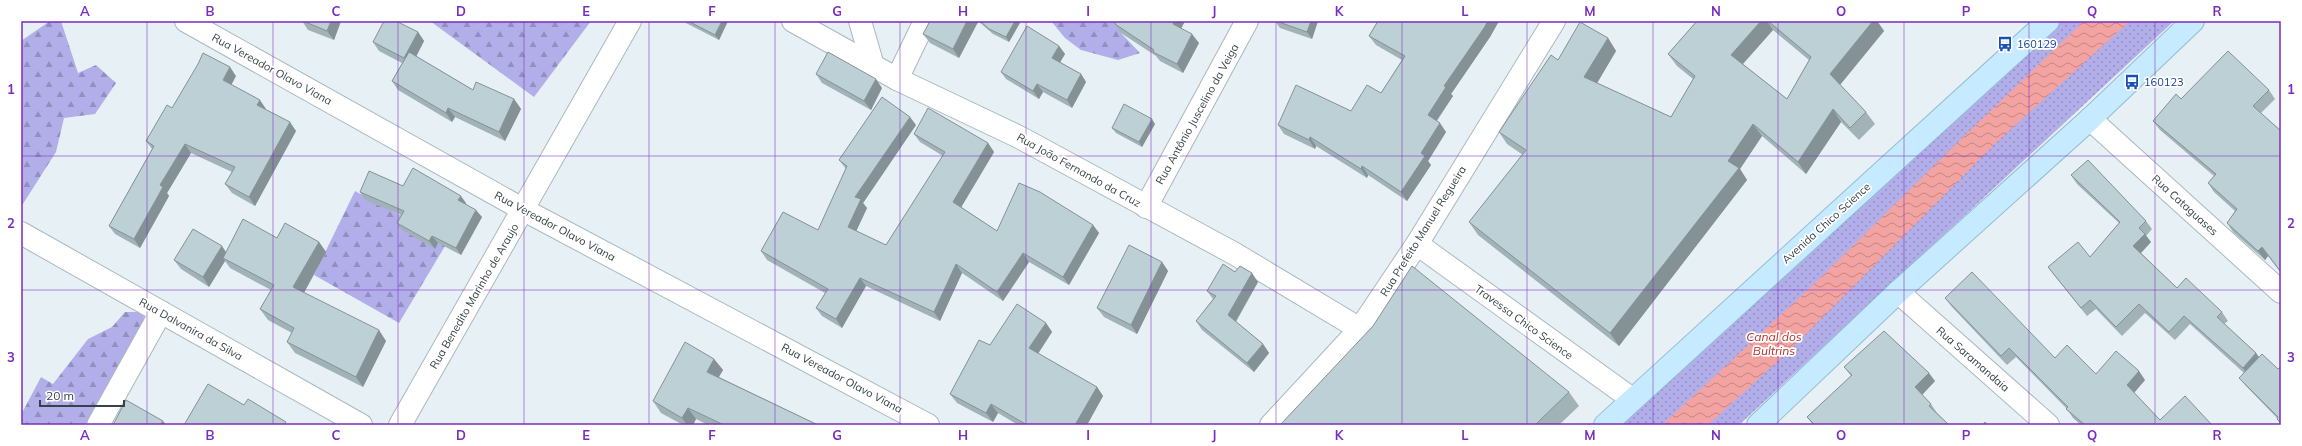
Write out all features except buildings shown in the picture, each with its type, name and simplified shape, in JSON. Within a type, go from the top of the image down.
[{"type":"main road","name":"Avenida Chico Science","points":[[1605,425],[2048,21]]},
{"type":"main road","points":[[1758,425],[1898,292],[2090,119],[2193,21]]},
{"type":"street","name":"Rua Vereador Olavo Viana","points":[[186,21],[524,210],[928,425]]},
{"type":"street","name":"Rua Benedito Marinho de Araujo","points":[[400,425],[524,210],[630,21]]},
{"type":"street","name":"Rua João Fernando da Cruz","points":[[793,21],[897,79],[1019,137],[1235,254],[1360,329]]},
{"type":"street","points":[[860,21],[873,66]]},
{"type":"street","points":[[897,79],[925,21]]},
{"type":"street","name":"Rua Antônio Juscelino da Veiga","points":[[1146,207],[1247,21]]},
{"type":"street","name":"Rua Prefeito Manuel Regueira","points":[[1271,425],[1360,329],[1417,244],[1554,21]]},
{"type":"street","name":"Rua Cataguases","points":[[2090,119],[2281,292]]},
{"type":"street","name":"Rua Dalvanira da Silva","points":[[21,233],[360,425]]},
{"type":"street","name":"Travessa Chico Science","points":[[1417,244],[1632,399]]},
{"type":"street","name":"Rua Saramandaia","points":[[1898,292],[2048,425]]},
{"type":"street","points":[[98,425],[161,312]]},
{"type":"green space","points":[[50,21],[61,21],[78,73],[96,65],[116,83],[95,114],[64,118],[56,152],[21,207],[21,41]]},
{"type":"green space","points":[[430,21],[591,21],[534,97]]},
{"type":"green space","points":[[1051,21],[1127,21],[1121,33],[1140,53],[1118,60],[1081,50],[1065,38]]},
{"type":"green space","points":[[2062,21],[2174,21],[1739,425],[1619,425]]},
{"type":"green space","points":[[355,191],[448,241],[399,323],[314,275]]},
{"type":"green space","points":[[125,312],[142,312],[146,322],[86,425],[21,425],[21,411],[23,411],[41,377],[53,384],[88,339],[112,327]]},
{"type":"water","name":"Canal dos Bultrins","points":[[2084,21],[2130,21],[1998,141],[1793,347],[1708,425],[1662,425],[1815,283],[1961,139]]},
{"type":"place","name":"160129","points":[[2005,44]]},
{"type":"place","name":"160123","points":[[2132,82]]}]
